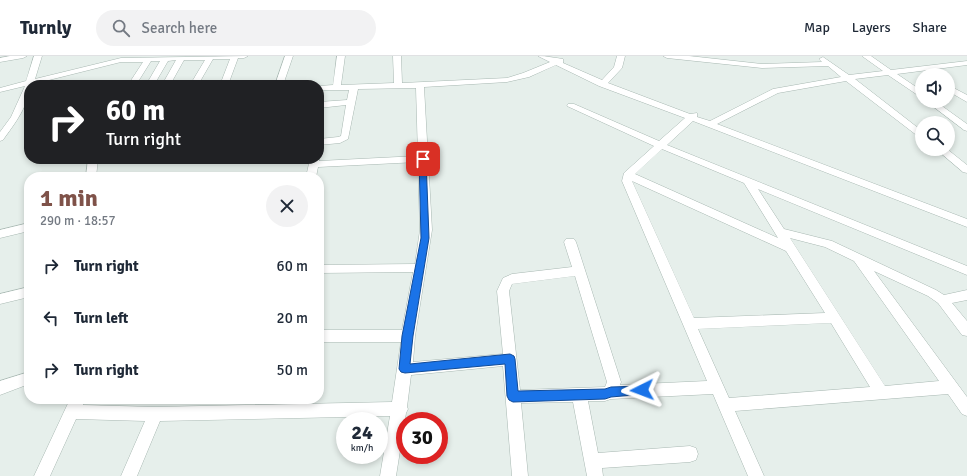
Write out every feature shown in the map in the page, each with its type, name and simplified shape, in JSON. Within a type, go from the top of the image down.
[{"type":"street","points":[[0,60],[23,56]]},
{"type":"street","points":[[31,80],[38,56]]},
{"type":"street","points":[[226,80],[235,56]]},
{"type":"street","points":[[47,80],[121,60],[244,56]]},
{"type":"street","points":[[281,80],[289,56]]},
{"type":"street","points":[[337,87],[341,56]]},
{"type":"street","points":[[397,56],[398,86]]},
{"type":"street","points":[[542,56],[557,60],[599,80],[967,223]]},
{"type":"street","points":[[599,80],[618,68],[621,56]]},
{"type":"street","points":[[667,56],[758,66],[829,64]]},
{"type":"street","points":[[773,56],[784,66]]},
{"type":"street","points":[[819,56],[915,130]]},
{"type":"street","points":[[866,56],[915,90]]},
{"type":"street","points":[[197,80],[210,57]]},
{"type":"street","points":[[169,80],[181,58]]},
{"type":"street","points":[[153,80],[165,59]]},
{"type":"street","points":[[135,80],[148,60]]},
{"type":"street","points":[[324,88],[398,86],[507,80],[526,75],[557,60]]},
{"type":"street","points":[[920,68],[967,63]]},
{"type":"street","points":[[713,124],[776,91],[847,78],[915,69]]},
{"type":"street","points":[[388,476],[400,409],[408,336],[426,230],[420,85]]},
{"type":"street","points":[[0,90],[24,86]]},
{"type":"street","points":[[324,141],[344,139],[354,87]]},
{"type":"street","points":[[955,91],[967,99]]},
{"type":"street","points":[[0,138],[15,117],[24,96]]},
{"type":"street","points":[[324,105],[351,102]]},
{"type":"street","points":[[571,106],[660,145],[967,270]]},
{"type":"street","points":[[940,108],[967,128]]},
{"type":"street","points":[[692,116],[626,177],[628,185],[756,476]]},
{"type":"street","points":[[713,124],[967,218]]},
{"type":"street","points":[[950,156],[967,170]]},
{"type":"street","points":[[954,159],[967,158]]},
{"type":"street","points":[[324,162],[423,159]]},
{"type":"street","points":[[628,175],[790,248]]},
{"type":"street","points":[[748,181],[882,393]]},
{"type":"street","points":[[0,234],[24,228]]},
{"type":"street","points":[[780,232],[822,242],[932,293],[942,300],[967,331]]},
{"type":"street","points":[[570,242],[614,382],[611,392]]},
{"type":"street","points":[[858,258],[967,409]]},
{"type":"street","points":[[324,269],[420,268]]},
{"type":"street","points":[[520,476],[504,290],[507,281],[512,279],[579,271]]},
{"type":"street","points":[[0,299],[24,293]]},
{"type":"street","points":[[942,300],[967,295]]},
{"type":"street","points":[[689,324],[834,318]]},
{"type":"street","points":[[324,336],[408,336]]},
{"type":"street","points":[[405,369],[510,359]]},
{"type":"street","points":[[0,388],[24,380]]},
{"type":"street","points":[[725,405],[951,387]]},
{"type":"street","points":[[513,396],[605,394],[611,392],[717,388]]},
{"type":"street","points":[[579,395],[594,468],[690,454]]},
{"type":"street","points":[[42,476],[75,405],[155,414],[400,409]]},
{"type":"street","points":[[129,476],[155,414]]},
{"type":"route","points":[[423,159],[426,230],[408,336],[405,369],[510,359],[513,396],[605,394],[611,392],[642,390]]}]
